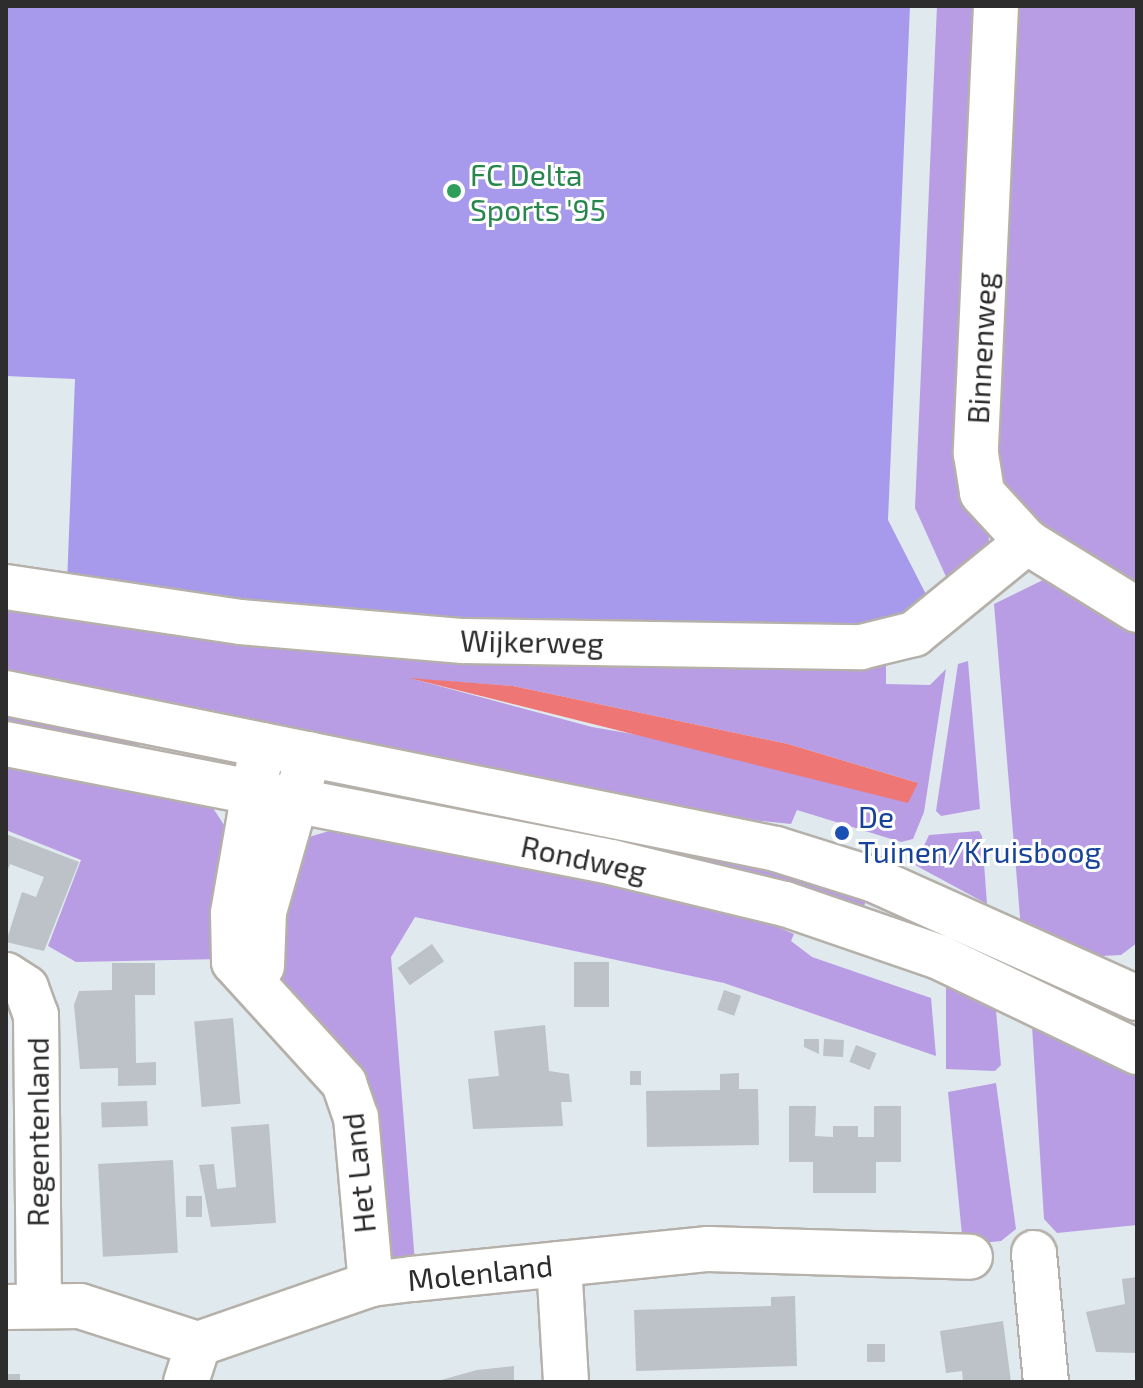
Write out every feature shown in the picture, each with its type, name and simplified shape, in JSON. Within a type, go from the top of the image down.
[{"type":"street","name":"Binnenweg","points":[[996,6],[976,454],[982,493],[1027,542],[1137,610]]},
{"type":"street","name":"Wijkerweg","points":[[6,587],[240,622],[463,641],[861,647],[914,634],[1027,542]]},
{"type":"street","name":"Rondweg","points":[[6,693],[776,849],[872,879],[1137,998]]},
{"type":"street","name":"Rondweg","points":[[6,744],[611,862],[785,904],[939,957],[1135,1047]]},
{"type":"street","name":"Het Land","points":[[262,745],[233,913],[234,962],[262,1000],[344,1083],[356,1117],[371,1284]]},
{"type":"street","points":[[262,1000],[264,912],[309,754]]},
{"type":"street","name":"Regentenland","points":[[6,975],[26,988],[36,1015],[22,1305]]},
{"type":"street","name":"Molenland","points":[[22,1305],[80,1306],[192,1363],[371,1284],[708,1249],[970,1257]]},
{"type":"street","points":[[1034,1253],[1046,1382]]},
{"type":"street","points":[[559,1264],[566,1382]]},
{"type":"shaded area","name":"FC Delta Sports '95","points":[[6,6],[910,6],[888,520],[934,610],[897,631],[337,617],[67,584],[75,379],[6,376]]},
{"type":"shaded area","points":[[937,6],[975,6],[989,546],[948,581],[915,508]]},
{"type":"shaded area","points":[[1009,6],[1137,6],[1137,580],[1126,582],[1031,520],[997,472]]},
{"type":"shaded area","points":[[1049,577],[1137,634],[1137,943],[1121,955],[1084,957],[1021,929],[994,604]]},
{"type":"shaded area","points":[[6,596],[886,657],[886,684],[930,685],[946,669],[924,812],[913,839],[901,842],[797,810],[791,824],[613,806],[6,686]],"holes":[[[413,679],[513,686],[788,744],[918,783],[592,727]]]},
{"type":"shaded area","points":[[968,661],[980,809],[941,816],[936,811],[958,664]]},
{"type":"shaded area","points":[[409,678],[513,686],[788,744],[918,783],[908,803]]},
{"type":"shaded area","points":[[6,707],[141,733],[136,761],[6,736]]},
{"type":"shaded area","points":[[6,755],[207,799],[226,828],[221,959],[76,962],[48,946],[81,860],[6,830]]},
{"type":"shaded area","points":[[581,819],[871,888],[859,919],[576,846]]},
{"type":"shaded area","points":[[346,826],[701,894],[794,934],[791,941],[812,957],[931,998],[936,1056],[724,983],[415,917],[391,957],[415,1263],[396,1260],[386,1251],[372,1117],[284,995],[274,962],[297,849],[309,837]]},
{"type":"shaded area","points":[[979,831],[982,836],[987,904],[915,865],[929,835]]},
{"type":"shaded area","points":[[946,985],[995,1000],[1001,1065],[995,1071],[946,1069]]},
{"type":"shaded area","points":[[1031,1010],[1137,1061],[1137,1225],[1057,1233],[1044,1219]]},
{"type":"shaded area","points":[[996,1083],[1016,1229],[1001,1241],[963,1245],[948,1092]]},
{"type":"building","points":[[6,834],[79,862],[44,951],[6,942],[22,892],[36,897],[44,877],[10,864],[6,875]]},
{"type":"building","points":[[432,944],[444,961],[410,985],[398,968]]},
{"type":"building","points":[[574,962],[609,962],[609,1007],[574,1007]]},
{"type":"building","points":[[112,963],[155,963],[155,995],[135,995],[136,1063],[156,1062],[156,1085],[118,1086],[118,1068],[80,1069],[74,1005],[79,991],[112,990]]},
{"type":"building","points":[[724,990],[741,996],[734,1016],[717,1010]]},
{"type":"building","points":[[233,1018],[240,1104],[202,1107],[194,1021]]},
{"type":"building","points":[[545,1025],[549,1071],[569,1074],[572,1102],[561,1102],[563,1126],[473,1129],[468,1079],[499,1076],[494,1031]]},
{"type":"building","points":[[804,1039],[819,1039],[819,1054],[804,1047]]},
{"type":"building","points":[[824,1039],[844,1040],[843,1057],[823,1056]]},
{"type":"building","points":[[856,1045],[876,1053],[870,1070],[849,1062]]},
{"type":"building","points":[[630,1071],[641,1071],[641,1085],[630,1085]]},
{"type":"building","points":[[739,1073],[739,1089],[758,1089],[759,1145],[647,1147],[646,1091],[720,1090],[720,1074]]},
{"type":"building","points":[[147,1101],[148,1126],[102,1128],[101,1103]]},
{"type":"building","points":[[789,1106],[816,1106],[815,1136],[833,1137],[833,1126],[858,1126],[858,1137],[874,1137],[874,1106],[901,1106],[901,1162],[876,1162],[876,1193],[813,1193],[813,1162],[789,1162]]},
{"type":"building","points":[[269,1124],[276,1223],[211,1227],[199,1165],[214,1164],[217,1189],[236,1187],[231,1127]]},
{"type":"building","points":[[173,1160],[178,1253],[103,1257],[98,1164]]},
{"type":"building","points":[[186,1196],[202,1196],[202,1217],[186,1217]]},
{"type":"building","points":[[1137,1277],[1137,1353],[1096,1352],[1086,1312],[1125,1304],[1122,1279]]},
{"type":"building","points":[[795,1296],[797,1366],[636,1371],[634,1310],[771,1306],[771,1297]]},
{"type":"building","points":[[1003,1321],[1011,1382],[963,1382],[962,1371],[946,1373],[940,1331]]},
{"type":"building","points":[[867,1344],[885,1344],[885,1362],[867,1362]]},
{"type":"building","points":[[514,1366],[514,1382],[434,1382],[477,1370]]},
{"type":"building","points":[[6,1374],[20,1374],[20,1382],[6,1382]]},
{"type":"place","name":"FC Delta Sports '95","points":[[454,191]]},
{"type":"place","name":"De Tuinen/Kruisboog","points":[[842,833]]}]
